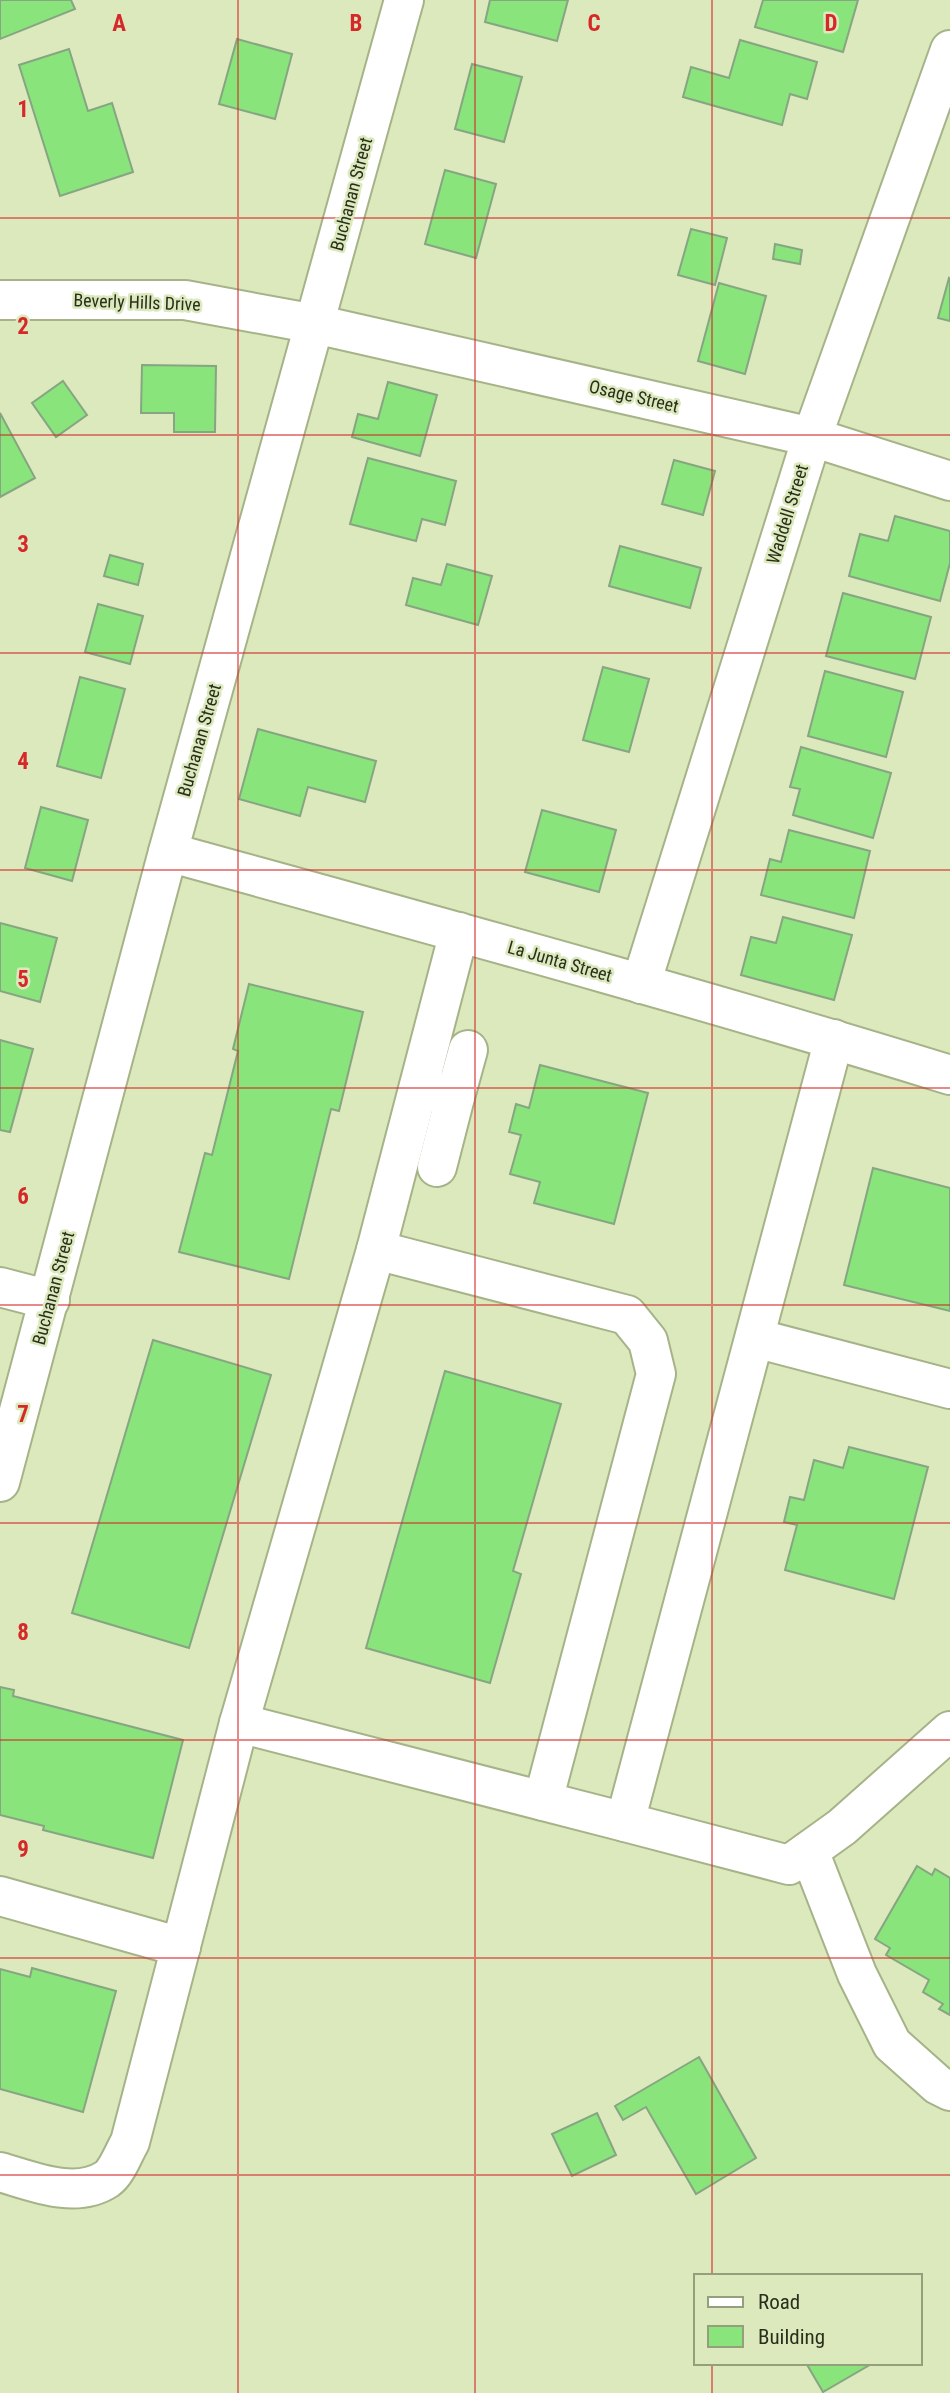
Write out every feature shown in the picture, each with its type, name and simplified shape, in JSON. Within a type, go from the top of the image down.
[{"type":"street","name":"Buchanan Street","points":[[0,1482],[168,852],[404,0]]},
{"type":"street","name":"Waddell Street","points":[[641,984],[811,437],[950,50]]},
{"type":"street","name":"Beverly Hills Drive","points":[[0,300],[185,300],[315,324]]},
{"type":"street","name":"Osage Street","points":[[315,324],[811,437],[950,481]]},
{"type":"street","name":"La Junta Street","points":[[168,852],[459,932],[834,1039],[950,1075]]},
{"type":"street","points":[[0,2172],[50,2186],[82,2188],[109,2178],[130,2142],[239,1723],[376,1250],[459,932]]},
{"type":"street","points":[[625,1822],[834,1039]]},
{"type":"street","points":[[437,1167],[468,1050]]},
{"type":"street","points":[[418,1087],[456,1097]]},
{"type":"street","points":[[376,1250],[627,1315],[648,1341],[656,1374],[543,1801]]},
{"type":"street","points":[[0,1287],[50,1300]]},
{"type":"street","points":[[755,1338],[950,1389]]},
{"type":"street","points":[[239,1723],[789,1865],[842,1827],[944,1746]]},
{"type":"street","points":[[808,1851],[857,1974],[892,2044],[939,2085],[950,2091]]},
{"type":"street","points":[[0,1896],[181,1947]]},
{"type":"building","points":[[0,0],[71,0],[75,9],[0,39]]},
{"type":"building","points":[[490,0],[568,0],[557,41],[485,22]]},
{"type":"building","points":[[763,0],[858,0],[843,52],[755,27]]},
{"type":"building","points":[[237,39],[292,54],[275,119],[219,104]]},
{"type":"building","points":[[740,40],[817,62],[807,99],[790,94],[782,125],[683,97],[691,67],[729,78]]},
{"type":"building","points":[[69,49],[88,111],[112,103],[133,172],[60,196],[19,65]]},
{"type":"building","points":[[472,64],[522,77],[504,142],[455,129]]},
{"type":"building","points":[[445,170],[496,184],[476,258],[425,244]]},
{"type":"building","points":[[691,229],[727,238],[715,285],[678,275]]},
{"type":"building","points":[[775,244],[802,250],[800,264],[773,259]]},
{"type":"building","points":[[950,279],[950,321],[938,318]]},
{"type":"building","points":[[719,283],[766,296],[745,374],[698,361]]},
{"type":"building","points":[[142,365],[216,366],[215,432],[174,432],[174,413],[141,413]]},
{"type":"building","points":[[63,381],[87,415],[56,437],[32,403]]},
{"type":"building","points":[[388,382],[437,395],[420,456],[352,437],[358,414],[378,419]]},
{"type":"building","points":[[0,413],[35,478],[0,497]]},
{"type":"building","points":[[368,458],[456,481],[445,525],[422,519],[416,541],[350,524]]},
{"type":"building","points":[[674,460],[715,471],[703,515],[662,504]]},
{"type":"building","points":[[895,516],[950,531],[950,563],[940,601],[849,576],[860,534],[888,541]]},
{"type":"building","points":[[620,546],[701,568],[690,608],[609,586]]},
{"type":"building","points":[[110,555],[143,564],[138,585],[104,576]]},
{"type":"building","points":[[447,564],[492,576],[478,625],[406,605],[413,578],[441,585]]},
{"type":"building","points":[[843,593],[931,617],[915,679],[826,656]]},
{"type":"building","points":[[98,604],[143,616],[130,664],[85,652]]},
{"type":"building","points":[[603,667],[649,679],[629,752],[583,740]]},
{"type":"building","points":[[825,671],[903,692],[886,757],[808,736]]},
{"type":"building","points":[[80,677],[125,689],[101,778],[57,766]]},
{"type":"building","points":[[258,729],[376,761],[365,802],[308,787],[300,816],[239,799]]},
{"type":"building","points":[[801,747],[891,773],[873,838],[793,815],[800,789],[790,787]]},
{"type":"building","points":[[41,807],[88,820],[72,881],[25,868]]},
{"type":"building","points":[[542,810],[616,830],[599,892],[525,872]]},
{"type":"building","points":[[789,830],[870,851],[854,918],[761,895],[770,859],[781,862]]},
{"type":"building","points":[[783,917],[852,935],[834,1000],[741,975],[751,937],[776,943]]},
{"type":"building","points":[[0,923],[57,938],[40,1002],[0,991]]},
{"type":"building","points":[[249,984],[363,1012],[339,1111],[331,1109],[289,1279],[179,1252],[205,1153],[212,1155],[238,1051],[233,1049]]},
{"type":"building","points":[[0,1040],[33,1049],[10,1132],[0,1130]]},
{"type":"building","points":[[540,1065],[648,1093],[614,1224],[534,1203],[540,1182],[510,1174],[521,1135],[509,1132],[516,1104],[529,1108]]},
{"type":"building","points":[[873,1168],[950,1188],[950,1311],[844,1285]]},
{"type":"building","points":[[153,1340],[271,1375],[189,1648],[72,1613]]},
{"type":"building","points":[[445,1371],[561,1404],[513,1571],[521,1574],[490,1683],[366,1648]]},
{"type":"building","points":[[849,1447],[928,1467],[894,1599],[785,1570],[797,1525],[784,1522],[790,1497],[804,1500],[814,1460],[843,1468]]},
{"type":"building","points":[[0,1687],[14,1690],[13,1696],[183,1740],[153,1858],[43,1830],[44,1826],[0,1815]]},
{"type":"building","points":[[917,1866],[932,1875],[935,1869],[950,1878],[950,2015],[939,2009],[943,2004],[923,1992],[929,1980],[886,1955],[890,1948],[875,1939]]},
{"type":"building","points":[[32,1968],[116,1991],[83,2112],[0,2089],[0,1969],[30,1977]]},
{"type":"building","points":[[699,2057],[756,2158],[696,2194],[646,2107],[623,2120],[615,2106]]},
{"type":"building","points":[[597,2113],[616,2155],[572,2176],[552,2134]]},
{"type":"building","points":[[807,2365],[870,2365],[823,2392]]}]
